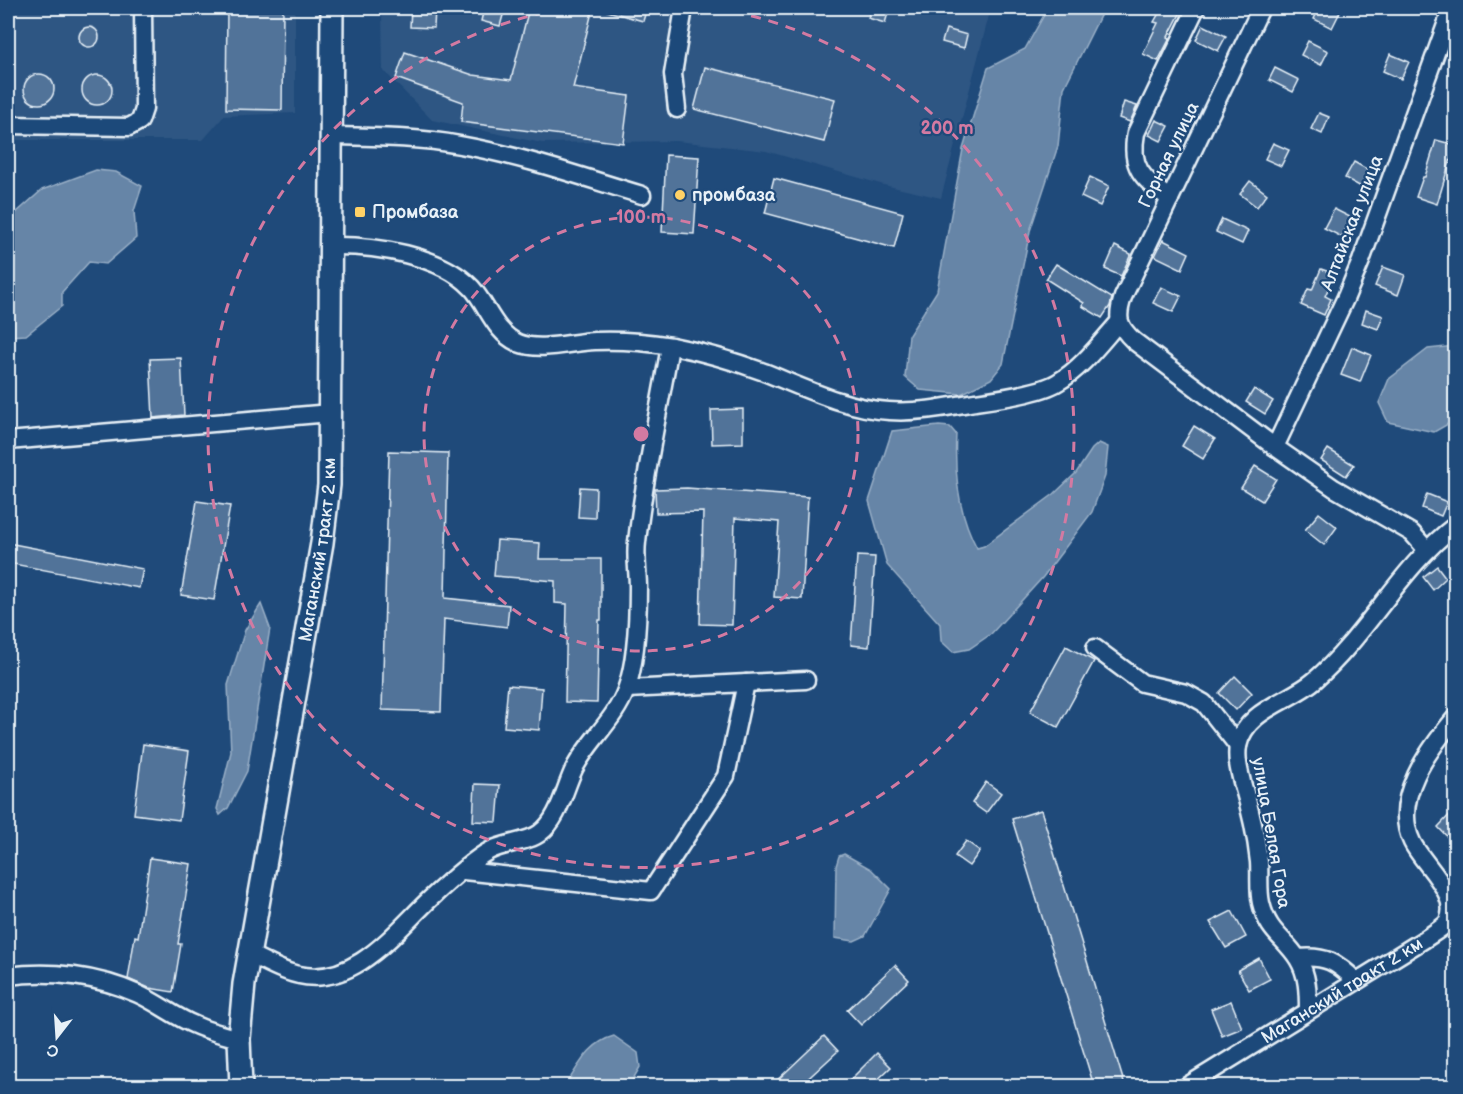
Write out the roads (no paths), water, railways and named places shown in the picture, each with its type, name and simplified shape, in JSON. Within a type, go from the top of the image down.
[{"type":"main road","name":"Маганский тракт 2 км","points":[[241,1086],[239,1039],[249,954],[322,543],[329,485],[332,8]]},
{"type":"street","points":[[8,125],[129,127],[140,121],[144,109],[143,8]]},
{"type":"street","points":[[677,109],[674,74],[684,8]]},
{"type":"street","points":[[1170,199],[1145,180],[1139,172],[1135,163],[1134,144],[1136,133],[1196,8]]},
{"type":"street","name":"Горная улица","points":[[1119,322],[1119,309],[1123,297],[1261,8]]},
{"type":"street","name":"Алтайская улица","points":[[1275,447],[1361,261],[1452,8]]},
{"type":"street","points":[[332,136],[416,138],[459,144],[504,154],[642,195]]},
{"type":"street","points":[[332,246],[352,246],[393,252],[428,261],[456,275],[472,288],[505,335],[519,343],[539,346],[595,341],[670,346],[717,357],[762,371],[809,390],[859,405],[889,411],[925,410],[992,399],[1057,384],[1119,322],[1134,341],[1275,447],[1334,488],[1412,533],[1427,550]]},
{"type":"street","points":[[249,954],[298,975],[319,977],[339,972],[362,961],[393,937],[430,900],[487,852],[539,834],[552,821],[575,767],[619,705],[627,689],[637,636],[636,546],[643,490],[670,346]]},
{"type":"street","points":[[8,441],[330,412]]},
{"type":"street","name":"улица Белая Гора","points":[[1308,1011],[1305,975],[1298,958],[1266,919],[1261,901],[1256,837],[1239,772],[1238,746],[1244,730],[1253,718],[1299,692],[1326,669],[1427,550],[1455,525]]},
{"type":"street","points":[[1095,648],[1142,683],[1186,693],[1204,703],[1238,746]]},
{"type":"street","points":[[627,689],[806,680]]},
{"type":"street","points":[[464,871],[651,891],[726,776],[746,683]]},
{"type":"street","name":"Маганский тракт 2 км","points":[[1192,1085],[1425,939],[1448,922],[1454,914],[1455,906],[1449,886],[1423,858],[1412,842],[1407,826],[1407,810],[1417,774],[1435,742],[1455,717]]},
{"type":"street","points":[[1298,958],[1314,956],[1328,960],[1344,969],[1356,981]]},
{"type":"street","points":[[8,976],[60,974],[96,979],[137,994],[195,1025],[239,1039]]},
{"type":"place","name":"промбаза","points":[[680,195]]},
{"type":"place","name":"Промбаза","points":[[360,212]]}]
